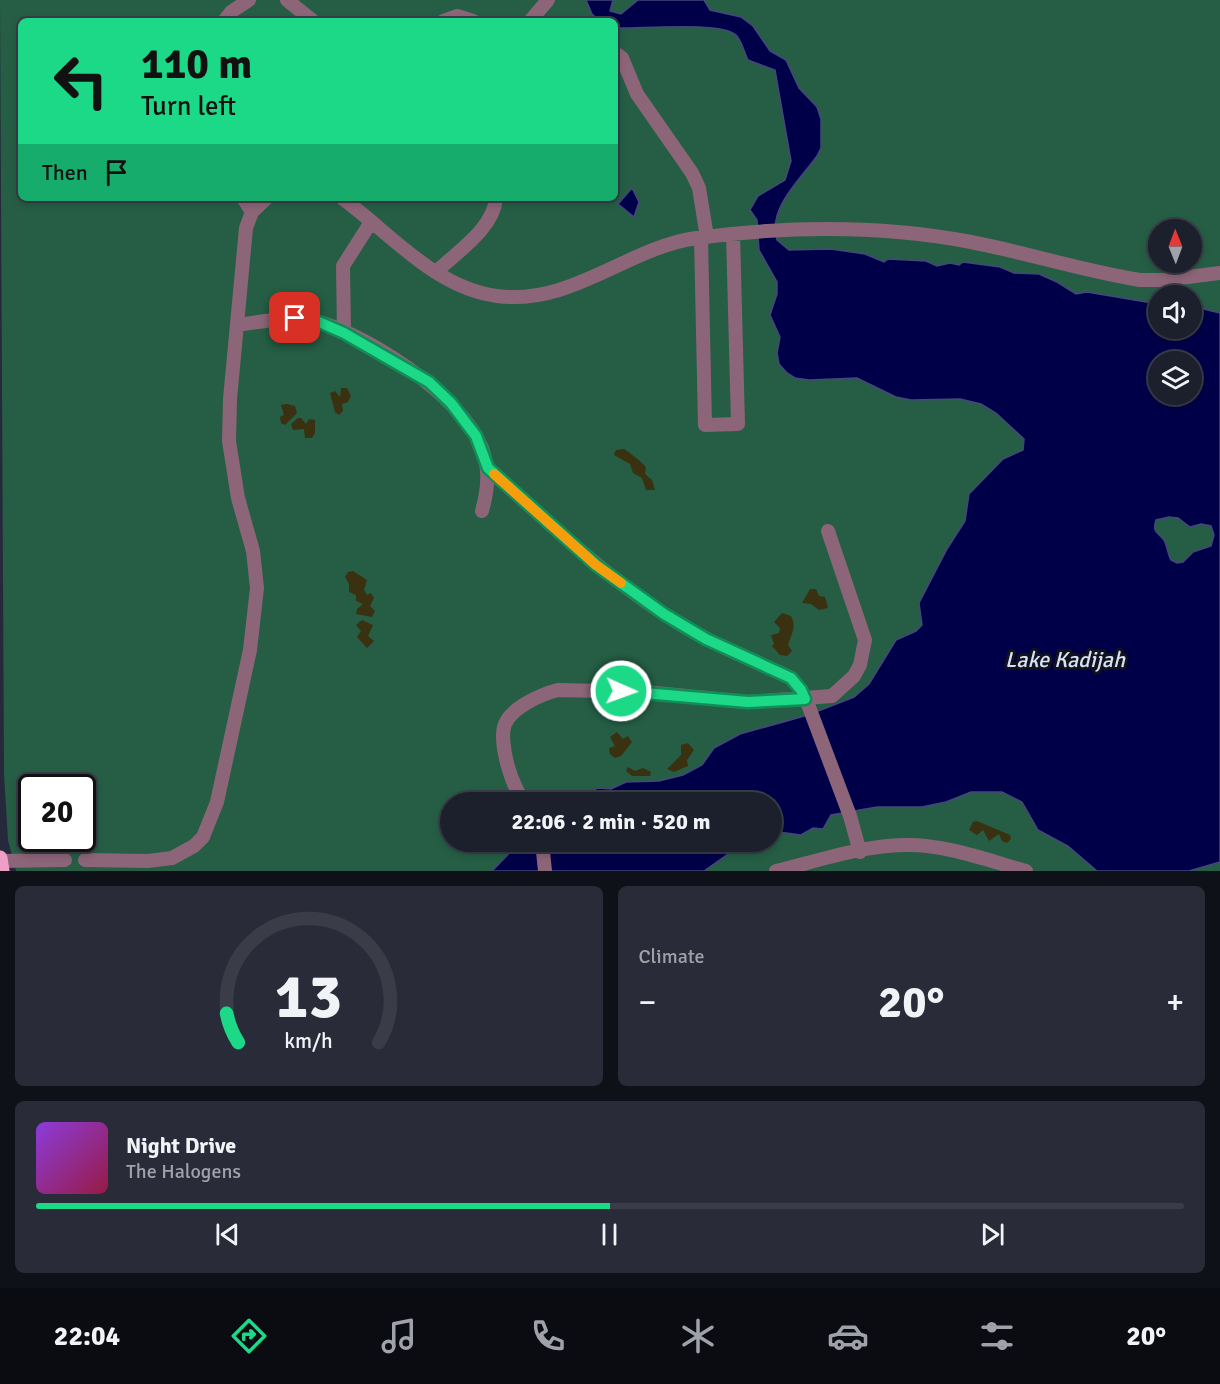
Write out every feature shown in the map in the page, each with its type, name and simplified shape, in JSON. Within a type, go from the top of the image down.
[{"type":"main road","points":[[0,860],[2,871]]},
{"type":"lane","points":[[226,18],[249,0]]},
{"type":"lane","points":[[287,0],[309,18]]},
{"type":"lane","points":[[533,18],[548,0]]},
{"type":"lane","points":[[618,55],[622,58],[637,94],[692,173],[699,188],[704,237],[705,425],[738,424],[733,234]]},
{"type":"lane","points":[[245,201],[252,212]]},
{"type":"lane","points":[[85,860],[148,861],[172,858],[194,846],[203,837],[215,809],[250,650],[258,588],[254,551],[238,498],[229,441],[246,228],[252,212],[264,201]]},
{"type":"lane","points":[[346,201],[436,272],[457,284],[499,297],[533,296],[573,286],[666,246],[704,237],[780,231],[844,229],[931,236],[1140,280],[1164,280],[1220,273]]},
{"type":"lane","points":[[354,207],[362,201]]},
{"type":"lane","points":[[436,272],[484,225],[493,212],[495,201]]},
{"type":"lane","points":[[344,333],[343,266],[371,222]]},
{"type":"lane","points":[[237,325],[295,318],[319,322],[344,333],[429,382],[451,403],[476,436],[488,468],[488,487],[482,511]]},
{"type":"lane","points":[[488,468],[596,565],[664,614],[706,639],[791,678],[801,690],[807,703],[850,816],[860,852]]},
{"type":"lane","points":[[520,792],[510,774],[504,739],[505,725],[514,713],[548,692],[558,690],[645,692],[748,702],[807,703],[832,696],[854,676],[865,652],[865,640],[828,531]]},
{"type":"lane","points":[[776,871],[860,852],[904,845],[926,847],[999,867],[1026,871]]},
{"type":"lane","points":[[543,852],[545,871]]},
{"type":"lane","points":[[0,860],[65,860]]},
{"type":"green space","points":[[0,0],[1220,0],[1220,871],[16,871],[8,840],[4,774]]},
{"type":"sand","points":[[341,388],[347,388],[351,396],[348,402],[342,404],[343,411],[339,415],[335,412],[330,393],[335,391],[340,397]]},
{"type":"sand","points":[[281,405],[295,406],[297,413],[285,425],[281,423],[280,417],[284,415]]},
{"type":"sand","points":[[298,418],[306,424],[309,419],[315,420],[315,433],[312,438],[305,438],[304,429],[293,430],[291,424]]},
{"type":"sand","points":[[624,449],[646,467],[645,474],[652,480],[655,490],[646,490],[642,478],[633,473],[630,464],[614,455],[616,450]]},
{"type":"sand","points":[[353,571],[367,580],[364,590],[367,595],[371,593],[374,598],[370,606],[375,611],[372,617],[356,614],[357,609],[363,604],[356,601],[356,595],[349,592],[349,584],[345,577],[348,572]]},
{"type":"sand","points":[[810,589],[816,589],[819,596],[825,597],[828,608],[819,610],[811,604],[802,603]]},
{"type":"sand","points":[[782,613],[791,616],[793,624],[788,645],[792,651],[787,656],[780,655],[772,646],[774,644],[771,635],[779,633],[780,628],[774,622]]},
{"type":"sand","points":[[362,620],[373,625],[368,636],[374,641],[367,648],[357,637],[361,631],[356,625]]},
{"type":"sand","points":[[617,732],[623,739],[628,736],[632,742],[621,756],[615,758],[610,754],[609,748],[615,746],[610,737]]},
{"type":"sand","points":[[688,743],[694,750],[687,760],[688,766],[674,772],[667,769],[681,755],[681,745]]},
{"type":"sand","points":[[628,767],[635,771],[643,768],[651,772],[650,776],[632,776],[626,771]]},
{"type":"sand","points":[[977,821],[1010,835],[1011,839],[1007,843],[1002,841],[999,834],[989,841],[983,830],[977,835],[969,830],[973,822]]},
{"type":"water","name":"Lake Kadijah","points":[[586,0],[613,0],[610,11],[621,14],[638,0],[704,0],[710,10],[741,17],[753,26],[770,51],[786,60],[799,88],[817,107],[821,119],[821,148],[787,195],[777,217],[775,228],[777,240],[789,250],[831,249],[865,254],[884,262],[888,259],[926,261],[937,266],[950,263],[959,265],[963,262],[1000,267],[1014,273],[1039,274],[1076,294],[1087,292],[1148,302],[1148,339],[1202,339],[1202,309],[1220,313],[1220,862],[1189,871],[1097,871],[1068,846],[1038,830],[1022,802],[1002,792],[971,792],[946,802],[922,807],[877,807],[831,815],[823,829],[813,828],[801,835],[782,832],[782,792],[588,792],[598,788],[611,789],[626,782],[659,781],[683,775],[702,765],[714,748],[740,734],[808,715],[854,697],[869,684],[896,640],[916,631],[922,625],[919,603],[947,549],[965,521],[969,494],[1003,459],[1023,450],[1024,439],[996,413],[981,404],[960,399],[911,400],[896,397],[857,378],[809,380],[795,378],[787,373],[779,364],[777,353],[780,337],[770,315],[777,294],[777,282],[759,250],[757,220],[750,210],[758,196],[785,180],[791,161],[775,70],[748,60],[738,37],[728,31],[698,27],[618,28],[618,18],[596,18]],"holes":[[[1169,517],[1178,518],[1190,527],[1201,524],[1211,526],[1214,535],[1211,546],[1193,552],[1183,562],[1177,563],[1171,560],[1164,540],[1156,532],[1156,520]]]},
{"type":"water","points":[[632,188],[639,202],[634,217],[618,204]]},
{"type":"water","points":[[510,852],[731,852],[704,871],[492,871]]},
{"type":"slow traffic","points":[[494,474],[596,565],[621,583]]},
{"type":"route","points":[[295,318],[319,322],[344,333],[369,345],[429,382],[451,403],[476,436],[488,468],[596,565],[664,614],[706,639],[791,678],[805,699],[748,702],[621,691]]}]
